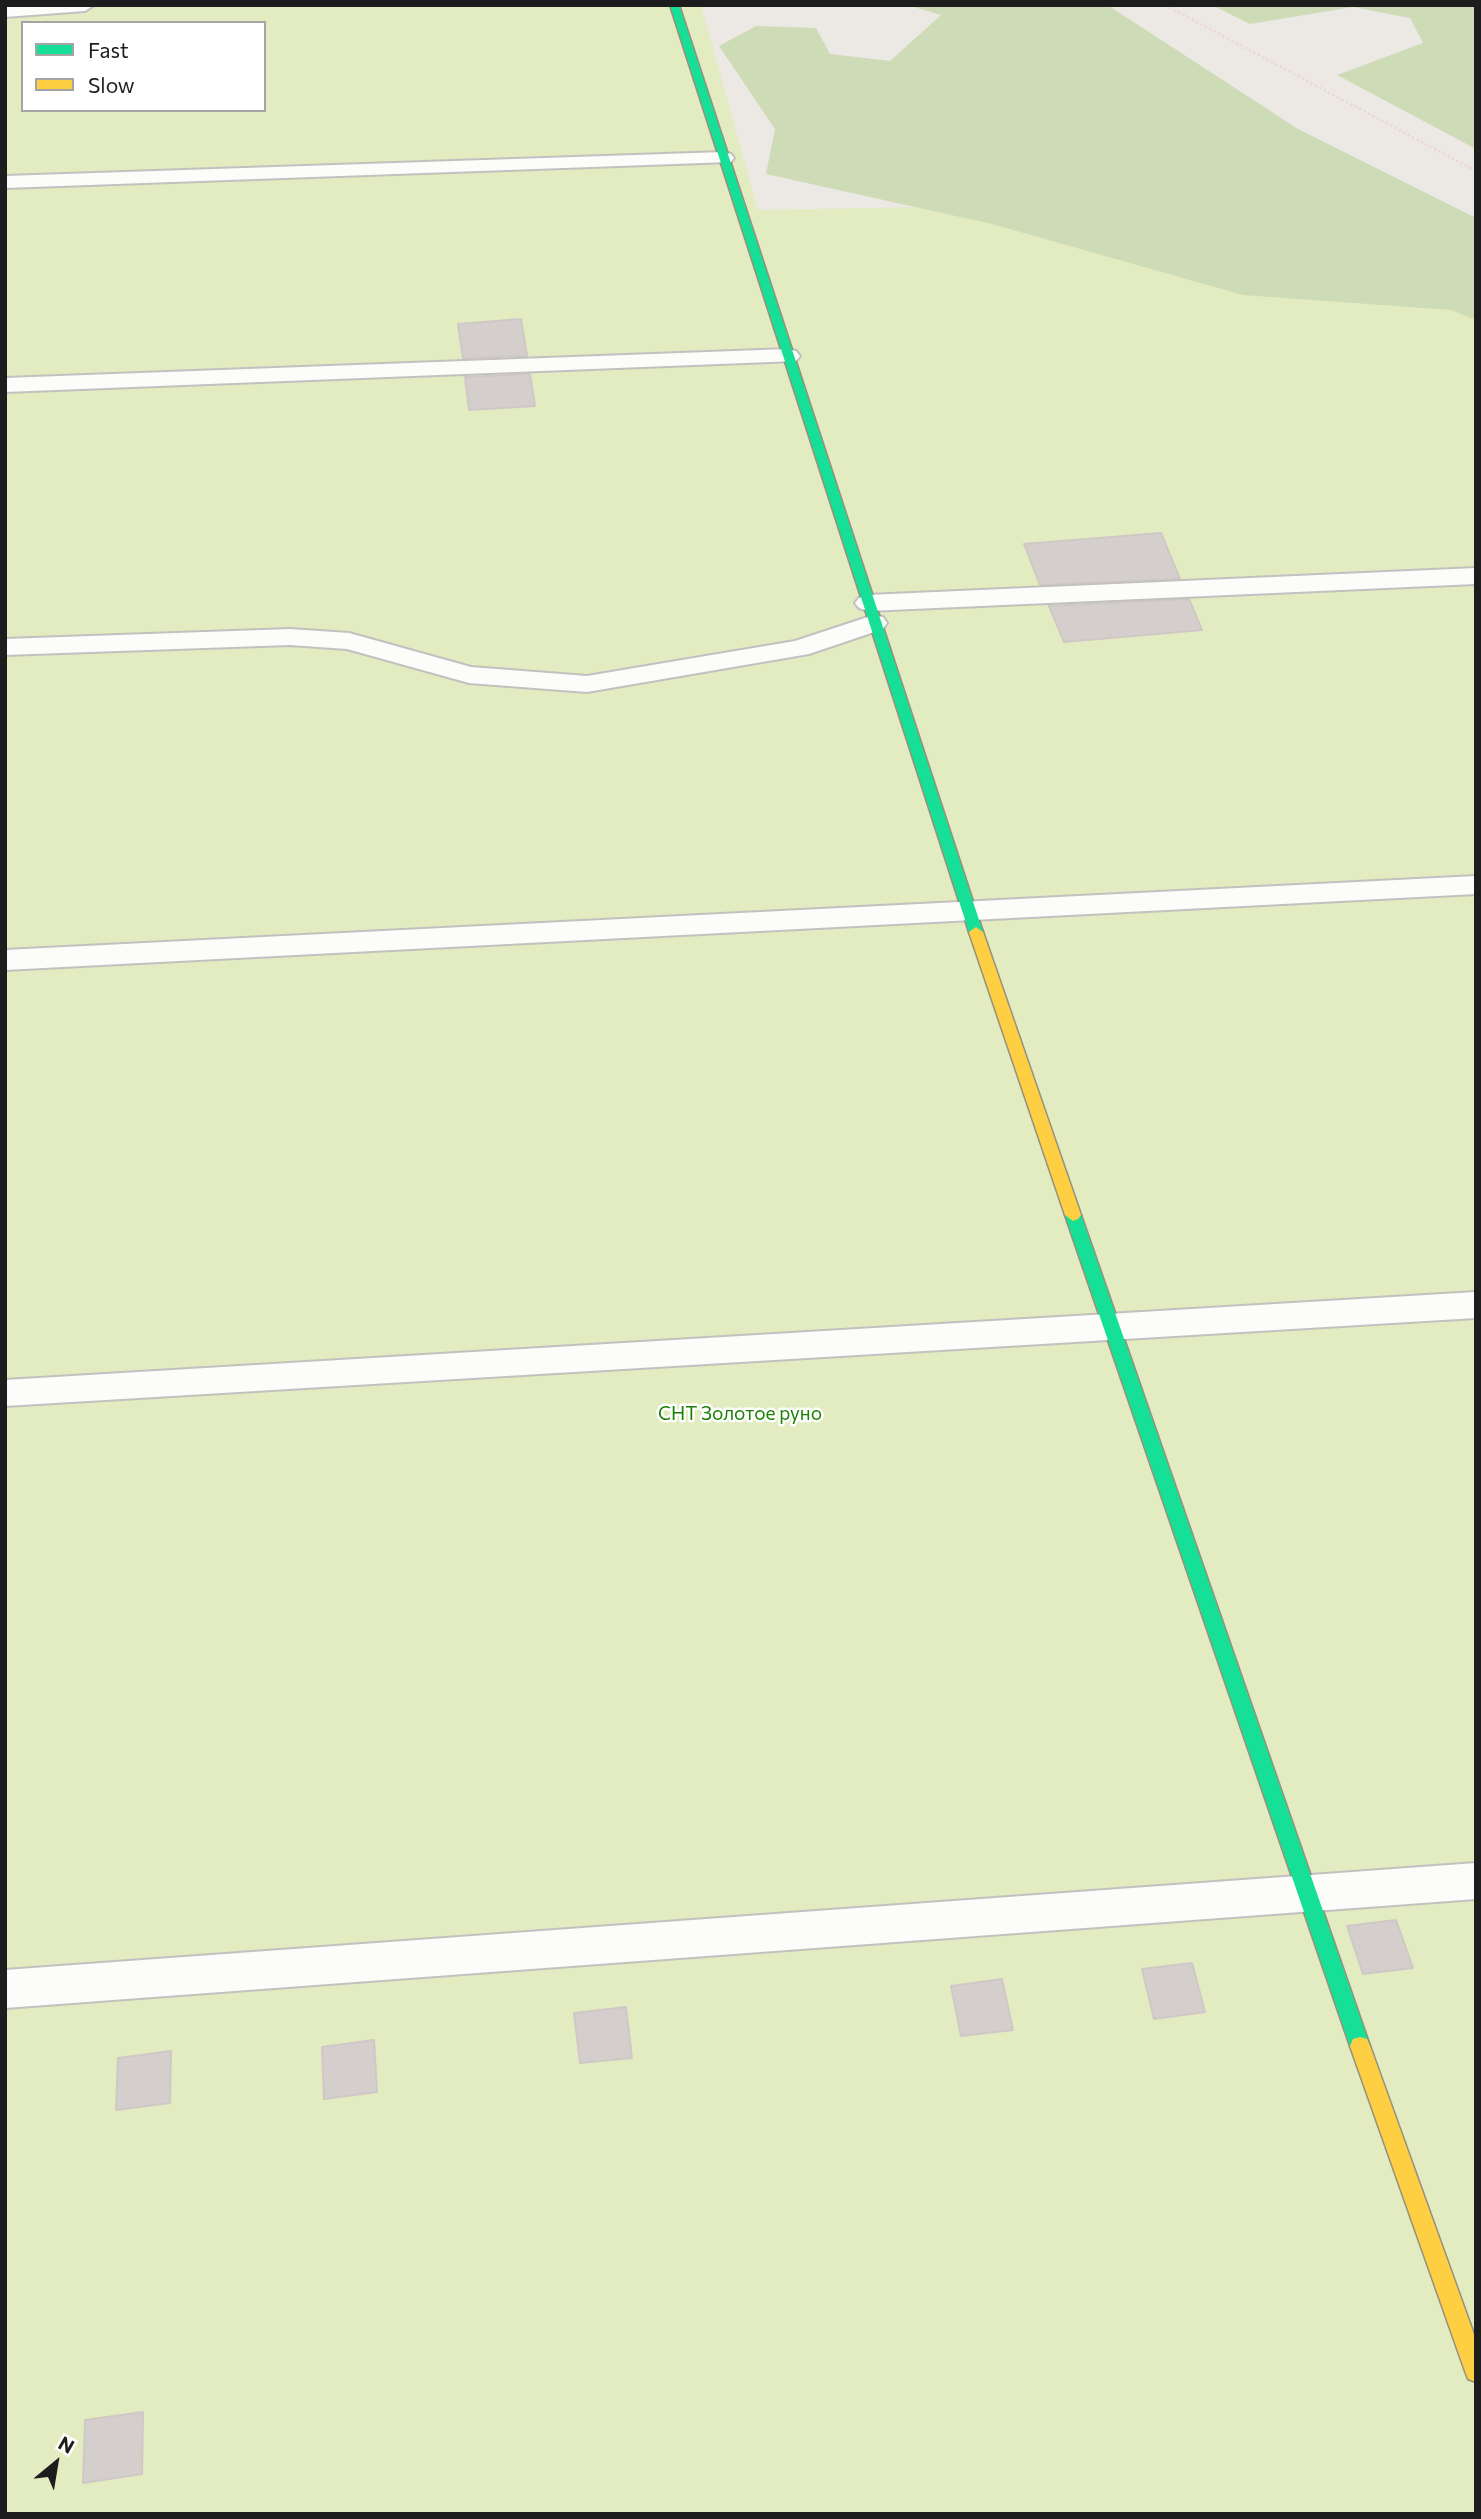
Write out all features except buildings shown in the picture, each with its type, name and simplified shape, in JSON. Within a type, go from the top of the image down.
[{"type":"street","points":[[674,5],[969,912],[1114,1328],[1306,1894],[1476,2371]]},
{"type":"lane","points":[[5,11],[85,5]]},
{"type":"lane","points":[[5,182],[724,158]]},
{"type":"lane","points":[[5,385],[788,356]]},
{"type":"lane","points":[[5,647],[313,638],[349,641],[469,675],[587,684],[800,648],[871,613],[1476,576]]},
{"type":"lane","points":[[5,960],[1476,885]]},
{"type":"lane","points":[[5,1393],[1476,1304]]},
{"type":"lane","points":[[5,1989],[1476,1881]]},
{"type":"path","points":[[1165,5],[1476,170]]},
{"type":"green space","name":"СНТ Золотое руно","points":[[5,5],[701,5],[758,210],[923,207],[1403,294],[1476,315],[1476,2514],[5,2514]]},
{"type":"green space","points":[[907,5],[1109,6],[1298,129],[1476,218],[1476,320],[1451,310],[1243,295],[992,224],[766,174],[775,129],[719,46],[756,26],[816,28],[830,54],[890,61],[941,15]]},
{"type":"green space","points":[[1212,5],[1476,5],[1476,149],[1337,75],[1423,43],[1410,18],[1353,7],[1250,24]]},
{"type":"traffic: fast","points":[[674,5],[976,932]]},
{"type":"traffic: fast","points":[[1073,1215],[1360,2046]]},
{"type":"traffic: slow","points":[[976,932],[1073,1215]]},
{"type":"traffic: slow","points":[[1360,2046],[1476,2371]]}]
